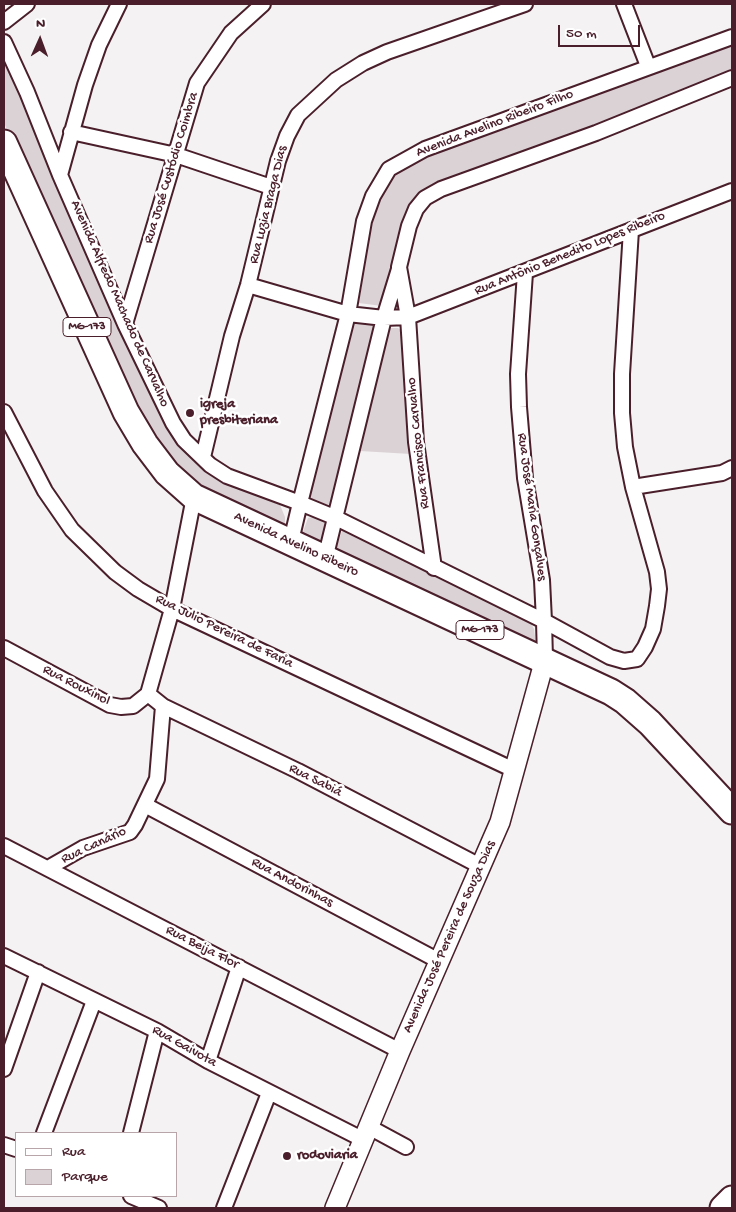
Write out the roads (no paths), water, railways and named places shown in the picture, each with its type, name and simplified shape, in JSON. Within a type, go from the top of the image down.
[{"type":"highway","name":"Avenida Avelino Ribeiro","points":[[4,143],[126,412],[145,444],[167,472],[194,496],[325,559],[545,659],[625,701],[650,723],[732,811]]},
{"type":"highway","points":[[723,1208],[732,1199]]},
{"type":"street","points":[[4,22],[26,4]]},
{"type":"street","points":[[60,175],[71,132],[99,45],[119,4]]},
{"type":"street","name":"Rua José Custódio Coimbra","points":[[126,324],[197,83],[231,33],[262,4]]},
{"type":"street","name":"Rua Luzia Braga Dias","points":[[202,457],[232,336],[248,285],[271,187],[287,136],[298,115],[336,80],[387,52],[525,4]]},
{"type":"street","points":[[624,4],[648,66]]},
{"type":"street","name":"Avenida Avelino Ribeiro Filho","points":[[300,503],[348,314],[364,221],[373,196],[389,168],[425,149],[648,66],[732,37]]},
{"type":"street","name":"Avenida Alfredo Machado de Carvalho","points":[[4,42],[126,324],[173,423],[184,440],[227,476],[334,517],[544,621],[610,657],[632,661],[641,655],[652,629],[659,589],[653,558],[633,487],[625,447],[622,414],[622,374],[631,230]]},
{"type":"street","points":[[325,559],[384,318],[400,267],[409,226],[416,209],[433,193],[596,132],[732,78]]},
{"type":"street","points":[[71,132],[176,155],[271,187]]},
{"type":"street","name":"Rua Antônio Benedito Lopes Ribeiro","points":[[248,285],[348,314],[384,318],[408,317],[732,191]]},
{"type":"street","points":[[400,267],[408,317]]},
{"type":"street","name":"Rua José Maria Gonçalves","points":[[525,273],[518,374],[519,407],[525,478],[542,580],[545,659]]},
{"type":"street","name":"Rua Francisco Carvalho","points":[[408,317],[416,442],[434,568]]},
{"type":"street","name":"Rua Julio Pereira de Faria","points":[[4,412],[45,491],[72,530],[115,572],[138,589],[172,609],[514,770]]},
{"type":"street","points":[[633,487],[722,473],[732,468]]},
{"type":"street","points":[[148,694],[172,609],[194,496]]},
{"type":"street","points":[[291,541],[300,503]]},
{"type":"street","name":"Rua Rouxinol","points":[[4,648],[110,705],[121,708],[133,706],[148,694]]},
{"type":"street","name":"Avenida José Pereira de Souza Dias","points":[[335,1208],[400,1051],[482,867],[500,822],[545,659]]},
{"type":"street","name":"Rua Sabiá","points":[[148,694],[163,706],[298,771],[482,867]]},
{"type":"street","name":"Rua Canário","points":[[48,868],[83,848],[130,832],[135,825],[153,792],[160,765],[163,706]]},
{"type":"street","name":"Rua Andorinhas","points":[[145,804],[439,961]]},
{"type":"street","name":"Rua Beija Flor","points":[[4,846],[400,1051]]},
{"type":"street","name":"Rua Gaivota","points":[[4,956],[157,1030],[208,1061],[269,1092],[367,1134],[406,1148]]},
{"type":"street","points":[[208,1061],[239,967]]},
{"type":"street","points":[[4,1069],[38,972]]},
{"type":"street","points":[[44,1132],[94,1001]]},
{"type":"street","points":[[131,1132],[157,1030]]},
{"type":"street","points":[[224,1208],[269,1092]]},
{"type":"street","points":[[133,1197],[159,1208]]},
{"type":"place","name":"igreja presbiteriana","points":[[190,413]]},
{"type":"place","name":"rodoviaria","points":[[287,1156]]}]
